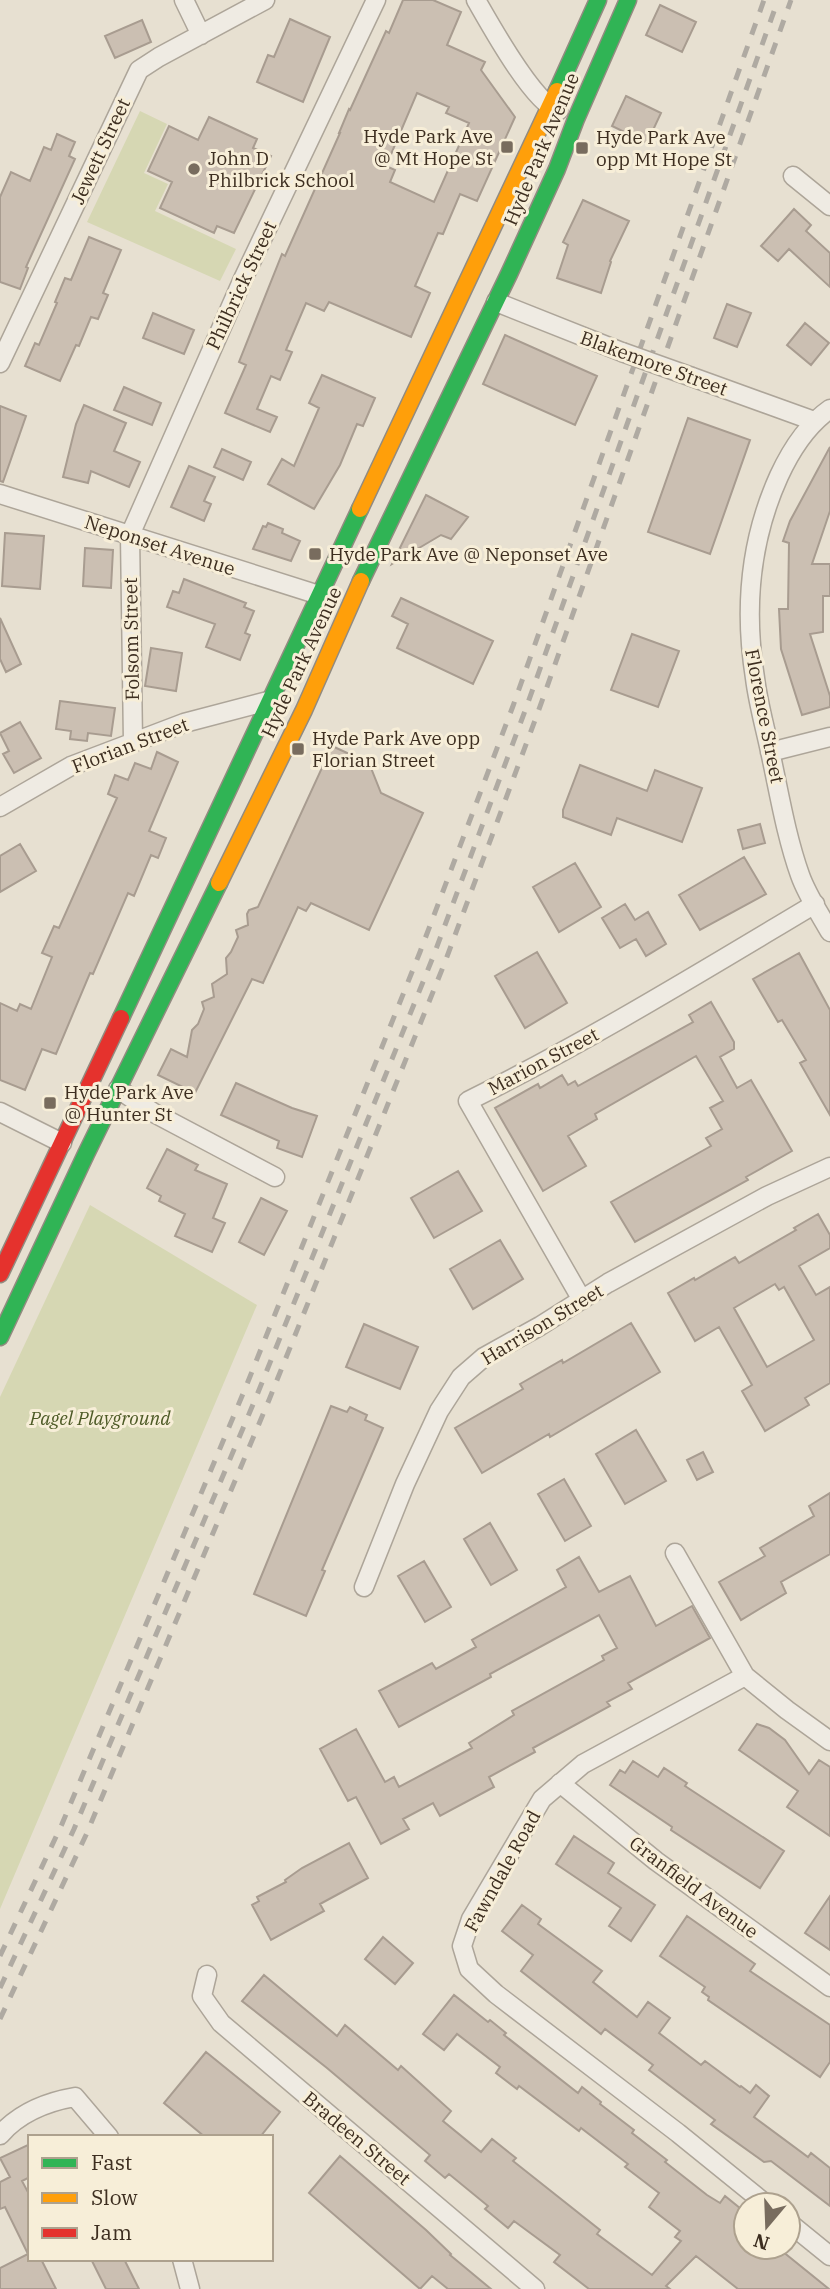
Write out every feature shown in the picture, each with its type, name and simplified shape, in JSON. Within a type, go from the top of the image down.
[{"type":"main road","name":"Hyde Park Avenue","points":[[0,1274],[268,701],[465,292],[598,0]]},
{"type":"main road","name":"Hyde Park Avenue","points":[[0,1337],[86,1154],[304,710],[349,606],[496,302],[557,169],[628,0]]},
{"type":"main road","points":[[465,292],[496,302]]},
{"type":"main road","points":[[213,822],[242,836]]},
{"type":"main road","points":[[94,1075],[118,1089]]},
{"type":"main road","points":[[62,1143],[86,1154]]},
{"type":"street","points":[[184,0],[201,35]]},
{"type":"street","name":"Jewett Street","points":[[0,363],[139,70],[265,0]]},
{"type":"street","name":"Philbrick Street","points":[[130,535],[243,279],[376,0]]},
{"type":"street","points":[[476,0],[523,77],[550,108],[576,119]]},
{"type":"street","points":[[793,176],[830,206]]},
{"type":"street","name":"Blakemore Street","points":[[496,302],[622,352],[814,421]]},
{"type":"street","name":"Florence Street","points":[[830,408],[814,421],[796,445],[773,491],[764,511],[751,583],[751,645],[755,680],[770,752],[800,877],[830,932]]},
{"type":"street","name":"Neponset Avenue","points":[[0,494],[319,595]]},
{"type":"street","name":"Folsom Street","points":[[130,535],[133,742]]},
{"type":"street","name":"Florian Street","points":[[0,807],[71,766],[184,723],[268,701]]},
{"type":"street","points":[[770,752],[830,737]]},
{"type":"street","name":"Marion Street","points":[[582,1300],[468,1101],[594,1035],[815,904]]},
{"type":"street","points":[[118,1089],[154,1113],[275,1177]]},
{"type":"street","points":[[0,1112],[62,1143]]},
{"type":"street","name":"Harrison Street","points":[[364,1587],[405,1484],[439,1411],[461,1377],[484,1357],[608,1283],[767,1196],[830,1167]]},
{"type":"street","points":[[675,1553],[746,1676],[830,1741]]},
{"type":"street","name":"Fawndale Road","points":[[746,1676],[583,1765],[542,1799],[471,1919],[462,1946],[469,1969],[496,1994],[678,2133],[749,2191]]},
{"type":"street","name":"Granfield Avenue","points":[[560,1783],[656,1861],[830,1987]]},
{"type":"street","name":"Bradeen Street","points":[[208,1975],[202,1996],[221,2023],[535,2289]]},
{"type":"street","points":[[0,2135],[33,2109],[75,2096],[107,2135]]},
{"type":"street","points":[[802,2233],[830,2256]]},
{"type":"street","points":[[183,2261],[190,2289]]},
{"type":"green space","points":[[140,111],[167,124],[144,173],[168,184],[155,211],[236,249],[220,281],[87,222]]},
{"type":"green space","name":"Pagel Playground","points":[[90,1205],[257,1305],[0,1909],[0,1397]]},
{"type":"building","points":[[403,0],[433,0],[461,12],[447,45],[485,62],[481,70],[515,117],[477,201],[460,194],[443,234],[438,233],[415,286],[430,293],[411,337],[329,302],[324,311],[306,303],[286,350],[292,352],[280,380],[271,376],[257,409],[277,417],[270,432],[225,413],[246,365],[239,362],[282,254],[285,256],[386,31],[389,33]],"holes":[[[417,93],[449,107],[446,113],[469,123],[434,202],[390,182],[395,170],[386,166]]]},
{"type":"building","points":[[660,5],[696,22],[682,52],[646,35]]},
{"type":"building","points":[[290,19],[330,37],[303,102],[257,82],[268,55],[274,57]]},
{"type":"building","points":[[142,20],[151,42],[115,58],[105,36]]},
{"type":"building","points":[[626,96],[661,113],[647,143],[612,126]]},
{"type":"building","points":[[209,117],[257,139],[253,148],[271,156],[234,233],[217,226],[214,233],[160,208],[172,182],[148,171],[169,126],[198,140]]},
{"type":"building","points":[[57,134],[75,142],[69,156],[75,159],[26,267],[28,268],[20,289],[0,282],[0,197],[11,172],[30,181],[44,147],[51,150]]},
{"type":"building","points":[[583,200],[629,221],[610,261],[601,293],[557,278],[568,245],[563,242]]},
{"type":"building","points":[[794,209],[811,225],[806,231],[830,253],[830,287],[789,249],[778,261],[761,246]]},
{"type":"building","points":[[89,237],[121,250],[103,293],[108,295],[98,319],[91,317],[60,381],[25,366],[35,343],[39,345],[65,278],[71,280]]},
{"type":"building","points":[[727,304],[751,313],[737,347],[714,338]]},
{"type":"building","points":[[153,313],[194,330],[184,354],[143,338]]},
{"type":"building","points":[[805,323],[829,343],[811,365],[787,345]]},
{"type":"building","points":[[505,335],[597,376],[575,425],[483,384]]},
{"type":"building","points":[[322,375],[375,398],[363,426],[357,424],[340,465],[314,509],[268,484],[282,459],[294,466],[319,408],[309,403]]},
{"type":"building","points":[[124,387],[161,403],[152,425],[114,410]]},
{"type":"building","points":[[84,405],[126,423],[114,451],[140,462],[129,487],[91,471],[88,483],[63,477],[76,424]]},
{"type":"building","points":[[0,406],[26,416],[3,482],[0,481]]},
{"type":"building","points":[[688,418],[750,440],[710,554],[648,532]]},
{"type":"building","points":[[830,447],[830,511],[812,564],[830,564],[830,596],[823,596],[823,632],[810,634],[830,696],[830,707],[802,715],[781,649],[779,609],[788,609],[789,543],[783,541],[790,521]]},
{"type":"building","points":[[222,449],[251,462],[243,480],[214,467]]},
{"type":"building","points":[[189,466],[215,477],[204,501],[211,504],[204,521],[171,507]]},
{"type":"building","points":[[426,495],[468,517],[451,539],[441,535],[392,564]]},
{"type":"building","points":[[268,523],[283,529],[282,533],[300,541],[291,561],[253,549],[263,526],[266,527]]},
{"type":"building","points":[[5,533],[44,536],[40,589],[2,586]]},
{"type":"building","points":[[85,548],[113,550],[111,588],[83,586]]},
{"type":"building","points":[[184,579],[246,603],[244,607],[254,611],[245,633],[250,635],[240,660],[206,647],[215,624],[167,607],[173,591],[179,593]]},
{"type":"building","points":[[401,598],[493,641],[473,684],[397,648],[408,624],[392,616]]},
{"type":"building","points":[[0,618],[21,664],[6,672],[0,659]]},
{"type":"building","points":[[632,634],[679,651],[658,707],[611,690]]},
{"type":"building","points":[[151,648],[182,653],[176,691],[145,686]]},
{"type":"building","points":[[60,701],[115,708],[111,736],[88,733],[87,741],[70,739],[71,731],[56,729]]},
{"type":"building","points":[[20,722],[41,758],[14,773],[3,754],[9,751],[0,733]]},
{"type":"building","points":[[332,746],[369,763],[381,793],[423,813],[369,930],[311,903],[306,911],[298,907],[263,983],[252,979],[195,1093],[158,1075],[171,1049],[187,1057],[192,1030],[198,1024],[204,1009],[202,1002],[214,997],[212,984],[227,974],[226,958],[238,937],[236,930],[248,925],[249,910],[258,907]]},
{"type":"building","points":[[157,752],[178,762],[149,831],[166,838],[158,858],[151,855],[134,896],[128,893],[56,1054],[42,1049],[25,1090],[0,1080],[0,1003],[17,1011],[20,1004],[31,1009],[52,957],[42,953],[54,926],[59,928],[117,798],[108,794],[115,775],[128,780],[135,763],[151,769]]},
{"type":"building","points":[[580,765],[647,791],[655,770],[702,788],[682,842],[617,818],[611,835],[563,817],[563,810]]},
{"type":"building","points":[[760,824],[765,843],[743,849],[738,830]]},
{"type":"building","points":[[20,844],[36,871],[0,892],[0,856]]},
{"type":"building","points":[[744,857],[766,894],[700,930],[679,895]]},
{"type":"building","points":[[575,863],[601,907],[559,932],[533,887]]},
{"type":"building","points":[[625,904],[635,920],[648,912],[666,944],[646,956],[636,939],[620,948],[602,918]]},
{"type":"building","points":[[537,952],[567,1003],[525,1028],[495,976]]},
{"type":"building","points":[[799,953],[830,1010],[830,1115],[800,1063],[806,1060],[782,1020],[778,1022],[753,979]]},
{"type":"building","points":[[711,1002],[734,1042],[734,1049],[720,1057],[737,1088],[751,1080],[792,1151],[746,1177],[748,1180],[635,1242],[611,1202],[711,1146],[706,1138],[722,1129],[710,1108],[723,1101],[696,1056],[595,1114],[597,1119],[568,1136],[586,1166],[543,1191],[495,1108],[538,1084],[540,1088],[562,1075],[568,1085],[575,1081],[578,1086],[693,1022],[689,1015]]},
{"type":"building","points":[[236,1083],[317,1116],[302,1157],[277,1148],[279,1141],[221,1115]]},
{"type":"building","points":[[167,1149],[198,1165],[195,1170],[227,1184],[213,1218],[225,1223],[212,1252],[175,1236],[185,1214],[159,1201],[161,1196],[147,1188]]},
{"type":"building","points":[[458,1171],[482,1211],[434,1238],[411,1198]]},
{"type":"building","points":[[261,1198],[287,1211],[264,1255],[239,1242]]},
{"type":"building","points":[[818,1214],[830,1235],[830,1248],[799,1266],[816,1295],[830,1287],[830,1383],[805,1398],[809,1405],[765,1431],[742,1391],[752,1385],[719,1327],[695,1341],[668,1293],[735,1257],[739,1263],[796,1230],[794,1228]],"holes":[[[775,1284],[779,1290],[784,1287],[814,1340],[767,1367],[734,1308]]]},
{"type":"building","points":[[500,1240],[523,1279],[473,1309],[450,1269]]},
{"type":"building","points":[[631,1323],[660,1372],[550,1437],[549,1434],[482,1473],[455,1428],[523,1389],[520,1384],[562,1360],[563,1363]]},
{"type":"building","points":[[364,1324],[418,1347],[400,1389],[346,1367]]},
{"type":"building","points":[[331,1406],[347,1412],[350,1407],[367,1415],[365,1420],[383,1428],[322,1570],[325,1571],[306,1616],[254,1594]]},
{"type":"building","points":[[636,1430],[666,1481],[625,1504],[596,1454]]},
{"type":"building","points":[[703,1452],[713,1472],[697,1480],[687,1460]]},
{"type":"building","points":[[564,1479],[591,1526],[565,1541],[538,1494]]},
{"type":"building","points":[[830,1493],[830,1554],[781,1582],[786,1593],[741,1620],[719,1582],[765,1556],[760,1548],[814,1516],[809,1506]]},
{"type":"building","points":[[490,1523],[517,1570],[491,1585],[464,1539]]},
{"type":"building","points":[[579,1557],[599,1592],[630,1576],[656,1626],[692,1606],[710,1638],[628,1683],[632,1689],[607,1702],[610,1706],[533,1748],[535,1752],[489,1777],[494,1787],[440,1816],[433,1803],[403,1819],[409,1829],[381,1844],[356,1797],[348,1801],[320,1749],[356,1729],[385,1782],[394,1777],[399,1787],[472,1748],[469,1743],[514,1715],[512,1711],[604,1660],[602,1656],[617,1648],[599,1615],[399,1727],[379,1691],[432,1663],[436,1669],[476,1647],[472,1640],[566,1587],[557,1570]]},
{"type":"building","points":[[424,1561],[451,1607],[425,1622],[398,1576]]},
{"type":"building","points":[[757,1724],[769,1728],[785,1740],[809,1774],[819,1760],[830,1767],[830,1836],[787,1807],[798,1791],[739,1750]]},
{"type":"building","points":[[633,1761],[658,1777],[664,1768],[687,1783],[685,1786],[784,1851],[760,1888],[671,1830],[672,1827],[610,1785],[620,1770],[625,1773]]},
{"type":"building","points":[[574,1836],[614,1863],[608,1873],[655,1905],[631,1941],[609,1926],[621,1908],[556,1864]]},
{"type":"building","points":[[349,1843],[368,1878],[320,1904],[324,1911],[271,1940],[252,1905],[259,1901],[257,1897],[286,1882],[285,1880],[302,1868]]},
{"type":"building","points":[[830,1896],[830,1950],[805,1933]]},
{"type":"building","points":[[522,1905],[541,1919],[538,1924],[602,1971],[593,1982],[637,2017],[648,2002],[670,2018],[659,2033],[701,2065],[705,2061],[750,2093],[756,2085],[769,2096],[754,2117],[808,2157],[811,2153],[830,2168],[830,2206],[771,2161],[764,2162],[711,2124],[715,2120],[649,2070],[653,2065],[605,2029],[601,2034],[521,1971],[533,1955],[502,1931]]},
{"type":"building","points":[[687,1916],[755,1964],[750,1971],[830,2025],[830,2062],[820,2077],[708,2000],[709,1997],[702,1992],[705,1987],[660,1956]]},
{"type":"building","points":[[383,1937],[413,1963],[395,1984],[365,1959]]},
{"type":"building","points":[[264,1975],[337,2036],[345,2025],[398,2070],[401,2066],[451,2111],[443,2121],[481,2152],[492,2139],[516,2158],[513,2161],[600,2230],[597,2234],[652,2275],[681,2241],[675,2237],[680,2231],[649,2207],[659,2193],[625,2167],[628,2164],[581,2128],[579,2131],[519,2086],[517,2089],[496,2073],[500,2067],[457,2034],[444,2050],[423,2034],[454,1995],[488,2022],[490,2020],[506,2033],[504,2035],[578,2093],[582,2087],[601,2102],[600,2104],[634,2130],[632,2133],[667,2160],[665,2162],[707,2195],[720,2203],[725,2196],[732,2202],[732,2261],[794,2261],[829,2289],[738,2289],[696,2256],[666,2286],[670,2289],[589,2289],[554,2262],[560,2255],[514,2221],[508,2228],[485,2209],[488,2206],[449,2174],[445,2178],[425,2161],[430,2155],[242,2001]]},
{"type":"building","points":[[206,2052],[280,2112],[262,2135],[203,2135],[164,2103]]},
{"type":"building","points":[[28,2145],[28,2178],[22,2181],[28,2192],[28,2254],[5,2207],[0,2209],[0,2182],[10,2177],[0,2158]]},
{"type":"building","points":[[340,2156],[491,2289],[448,2289],[432,2276],[420,2289],[309,2193]]},
{"type":"building","points":[[28,2254],[28,2261],[42,2261],[56,2289],[0,2289],[0,2268]]},
{"type":"building","points":[[92,2261],[125,2261],[139,2289],[106,2289]]},
{"type":"railway","points":[[0,1956],[62,1824],[245,1389],[420,952],[513,706],[764,0]]},
{"type":"railway","points":[[0,1988],[74,1829],[257,1395],[433,957],[525,711],[778,0]]},
{"type":"railway","points":[[0,2019],[86,1835],[269,1400],[445,962],[537,715],[791,0]]},
{"type":"traffic: fast","points":[[557,91],[598,0]]},
{"type":"traffic: fast","points":[[361,581],[509,274],[557,169],[628,0]]},
{"type":"traffic: fast","points":[[121,1018],[360,509]]},
{"type":"traffic: fast","points":[[0,1337],[219,883]]},
{"type":"traffic: slow","points":[[360,509],[557,91]]},
{"type":"traffic: slow","points":[[219,883],[304,710],[361,581]]},
{"type":"traffic: jam","points":[[0,1274],[121,1018]]},
{"type":"place","name":"Hyde Park Ave @ Mt Hope St","points":[[507,147]]},
{"type":"place","name":"Hyde Park Ave opp Mt Hope St","points":[[582,148]]},
{"type":"place","name":"John D Philbrick School","points":[[194,169]]},
{"type":"place","name":"Hyde Park Ave @ Neponset Ave","points":[[315,554]]},
{"type":"place","name":"Hyde Park Ave opp Florian Street","points":[[298,749]]},
{"type":"place","name":"Hyde Park Ave @ Hunter St","points":[[50,1103]]}]
